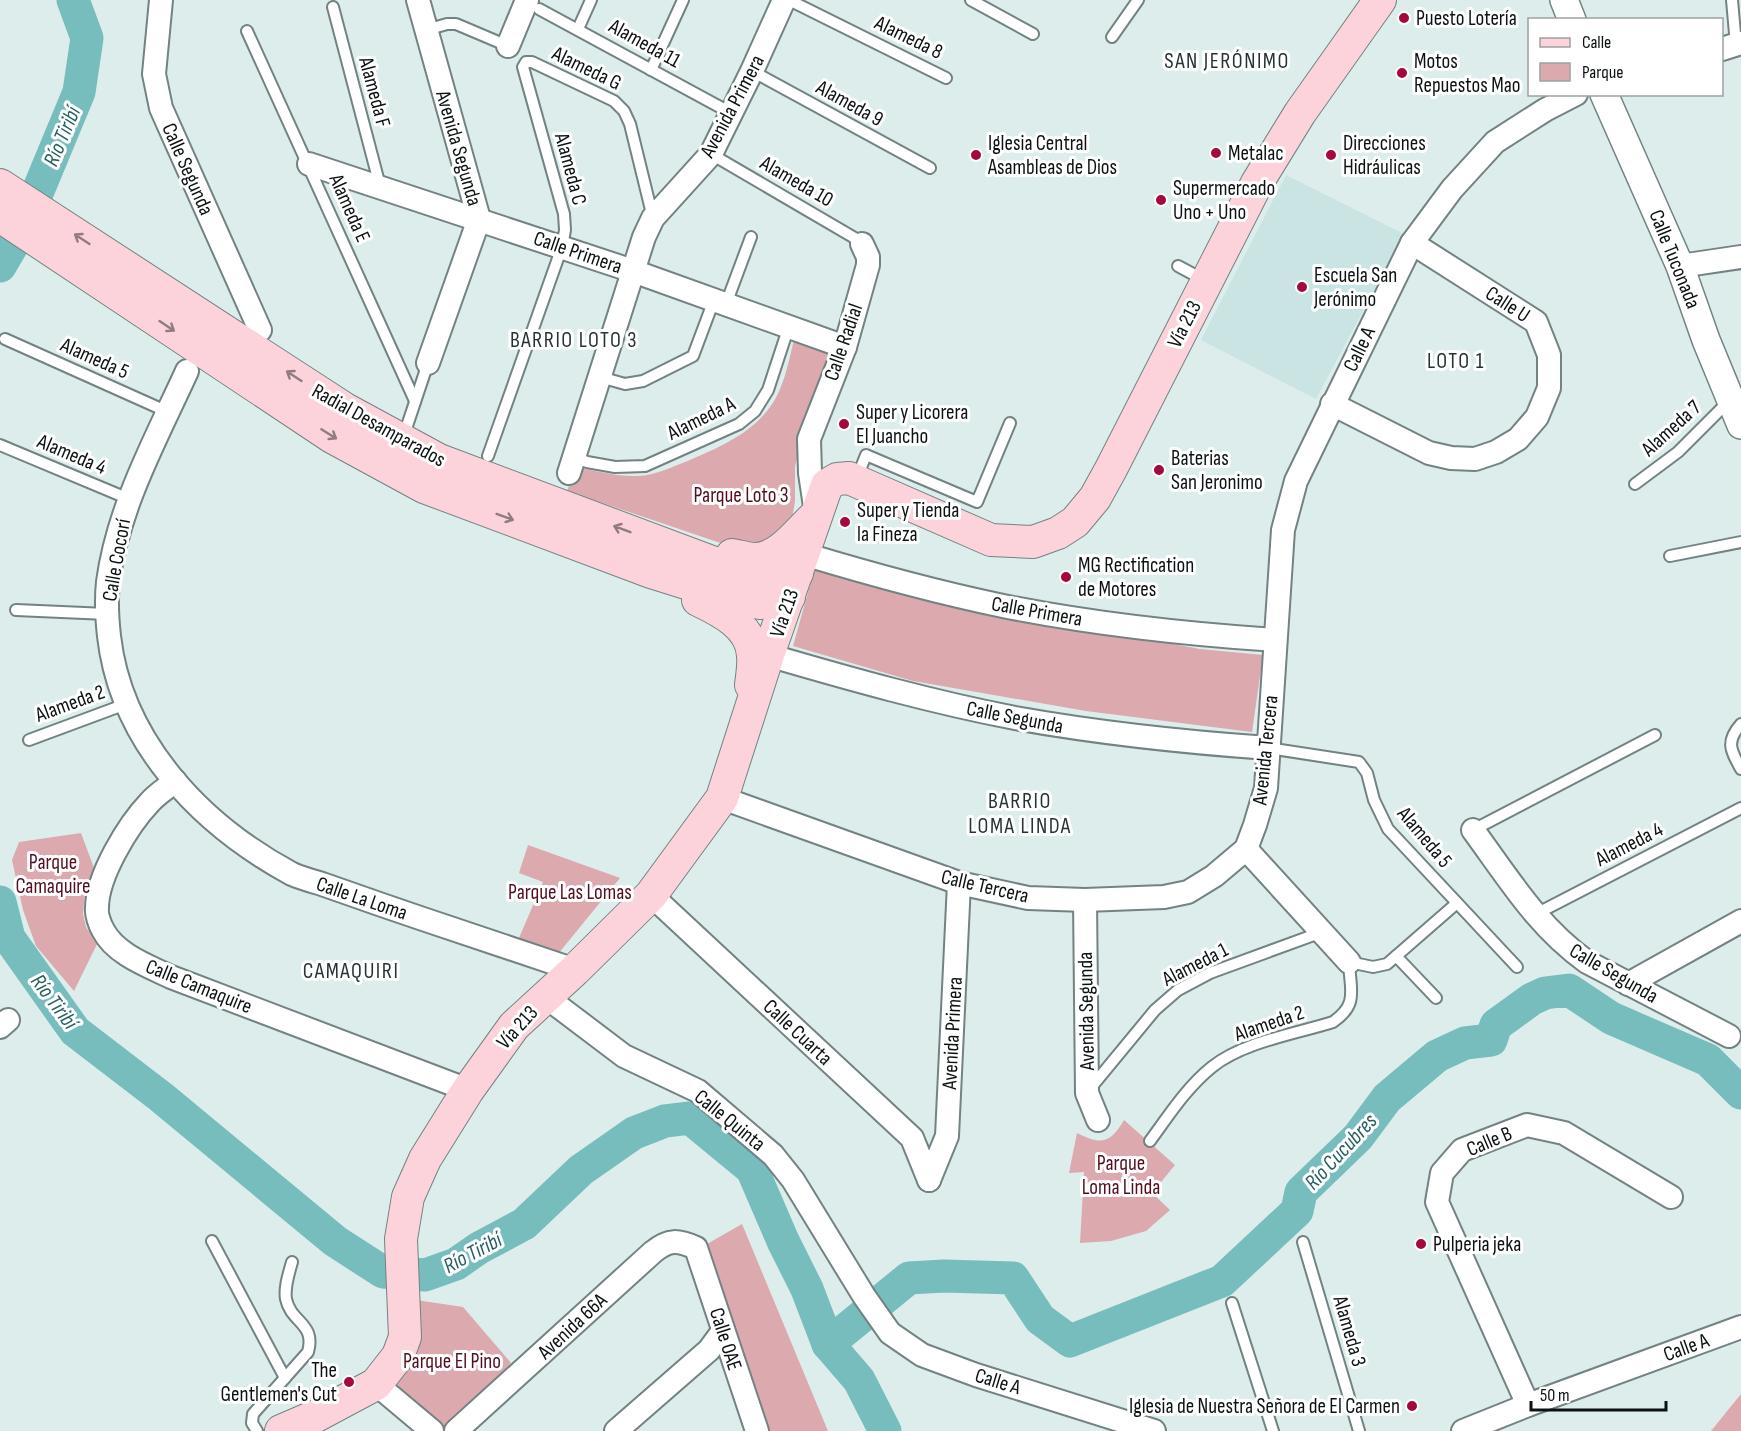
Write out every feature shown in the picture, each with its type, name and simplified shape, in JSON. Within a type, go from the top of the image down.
[{"type":"main road","name":"Vía 213","points":[[281,1431],[316,1416],[376,1384],[398,1356],[405,1337],[401,1239],[408,1197],[426,1159],[468,1090],[514,1026],[651,895],[722,798],[748,725],[768,655],[827,485],[837,479],[853,479],[992,540],[1033,542],[1058,533],[1075,522],[1095,498],[1257,183],[1300,112],[1380,0]]},
{"type":"main road","name":"Radial Desamparados","points":[[0,185],[332,437],[424,488],[658,559],[737,599],[760,603],[797,575]]},
{"type":"main road","name":"Radial Desamparados","points":[[0,216],[125,282]]},
{"type":"main road","points":[[658,559],[757,560],[774,553],[786,544],[816,515]]},
{"type":"main road","points":[[658,559],[676,590],[745,623],[759,637],[768,655]]},
{"type":"main road","points":[[726,614],[747,636],[754,654],[748,725]]},
{"type":"street","name":"Calle Segunda","points":[[160,0],[154,74],[161,108],[260,330]]},
{"type":"street","name":"Avenida Segunda","points":[[418,0],[479,219],[428,363]]},
{"type":"street","name":"Avenida Primera","points":[[572,465],[644,237],[653,218],[711,154],[784,0]]},
{"type":"street","points":[[1564,0],[1571,18]]},
{"type":"street","points":[[508,46],[533,4]]},
{"type":"street","name":"Calle A","points":[[1275,640],[1283,531],[1296,481],[1412,243],[1452,189],[1495,142],[1545,110],[1572,96]]},
{"type":"street","name":"Calle Tuconada","points":[[1605,96],[1680,266],[1706,340],[1741,425]]},
{"type":"street","name":"Calle Primera","points":[[309,164],[633,271],[844,346]]},
{"type":"street","name":"Calle U","points":[[1332,404],[1429,453],[1450,458],[1475,459],[1496,452],[1518,439],[1537,417],[1549,388],[1549,355],[1536,322],[1412,243]]},
{"type":"street","name":"Calle Radial","points":[[816,515],[810,473],[809,439],[844,346],[868,265],[868,257],[862,244]]},
{"type":"street","points":[[1680,266],[1741,257]]},
{"type":"street","name":"Calle Cocorí","points":[[175,781],[142,737],[126,704],[112,658],[107,614],[108,583],[116,538],[129,499],[187,371]]},
{"type":"street","points":[[809,439],[820,460],[838,474],[853,479]]},
{"type":"street","name":"Calle Primera","points":[[797,575],[936,591],[1037,612],[1139,628],[1275,640]]},
{"type":"street","name":"Avenida Tercera","points":[[1246,849],[1256,825],[1266,788],[1275,640]]},
{"type":"street","name":"Calle Segunda","points":[[768,655],[922,698],[1016,718],[1100,732],[1184,742],[1268,748]]},
{"type":"street","name":"Calle La Loma","points":[[175,781],[207,815],[247,847],[294,875],[575,970]]},
{"type":"street","name":"Calle Camaquire","points":[[175,781],[150,802],[112,856],[96,909],[103,931],[116,946],[136,960],[171,977],[468,1090]]},
{"type":"street","name":"Calle Tercera","points":[[722,798],[959,884],[1028,898],[1085,900],[1164,897],[1188,892],[1214,876],[1246,849]]},
{"type":"street","name":"Calle Segunda","points":[[1473,830],[1534,915],[1568,948],[1587,962],[1729,1036]]},
{"type":"street","points":[[1246,849],[1349,962]]},
{"type":"street","name":"Avenida Primera","points":[[929,1180],[947,1136],[959,884]]},
{"type":"street","name":"Calle Cuarta","points":[[651,895],[912,1138],[929,1180]]},
{"type":"street","name":"Avenida Segunda","points":[[1085,900],[1087,1093],[1098,1120]]},
{"type":"street","points":[[1628,984],[1741,921]]},
{"type":"street","name":"Calle Quinta","points":[[546,997],[624,1056],[698,1091],[773,1155],[793,1180],[864,1296]]},
{"type":"street","name":"Calle B","points":[[1528,1405],[1437,1202],[1442,1173],[1462,1150],[1527,1125],[1564,1133],[1671,1197]]},
{"type":"street","name":"Avenida 66A","points":[[456,1431],[664,1244],[671,1241],[696,1248]]},
{"type":"street","name":"Calle 0AE","points":[[696,1248],[757,1431]]},
{"type":"street","name":"Calle A","points":[[864,1296],[890,1333],[922,1355],[976,1375],[1154,1431]]},
{"type":"street","name":"Calle A","points":[[1463,1431],[1741,1327]]},
{"type":"street","points":[[616,1431],[709,1350],[723,1331]]},
{"type":"street","points":[[376,1384],[432,1431]]},
{"type":"lane","points":[[578,29],[591,0]]},
{"type":"lane","points":[[651,70],[683,0]]},
{"type":"lane","name":"Alameda 8","points":[[789,0],[946,78]]},
{"type":"lane","points":[[971,0],[1033,34]]},
{"type":"lane","points":[[1112,38],[1137,0]]},
{"type":"lane","points":[[1732,0],[1733,45]]},
{"type":"lane","name":"Alameda 11","points":[[533,4],[731,113]]},
{"type":"lane","name":"Alameda F","points":[[333,7],[380,186]]},
{"type":"lane","points":[[426,30],[456,24],[508,46]]},
{"type":"lane","name":"Alameda E","points":[[247,31],[415,401]]},
{"type":"lane","name":"Alameda G","points":[[526,62],[532,62],[614,101],[624,111],[630,124],[653,218]]},
{"type":"lane","name":"Alameda C","points":[[488,456],[565,230],[564,213],[523,67],[526,62]]},
{"type":"lane","name":"Alameda 9","points":[[752,71],[930,168]]},
{"type":"lane","name":"Alameda 10","points":[[711,154],[854,237],[862,244]]},
{"type":"lane","points":[[600,377],[626,384],[642,381],[693,356],[751,237]]},
{"type":"lane","points":[[1178,266],[1206,281]]},
{"type":"lane","name":"Alameda A","points":[[572,465],[645,466],[739,424],[755,411],[768,390],[789,326]]},
{"type":"lane","name":"Alameda 5","points":[[5,339],[168,412]]},
{"type":"lane","points":[[408,426],[428,363]]},
{"type":"lane","name":"Alameda 7","points":[[1635,484],[1678,452],[1730,399]]},
{"type":"lane","points":[[853,479],[866,455],[976,502],[1010,423]]},
{"type":"lane","name":"Alameda 4","points":[[0,445],[129,499]]},
{"type":"lane","points":[[1670,556],[1741,542]]},
{"type":"lane","points":[[16,610],[107,614]]},
{"type":"lane","name":"Alameda 2","points":[[28,740],[126,704]]},
{"type":"lane","points":[[1741,724],[1733,734],[1730,748],[1741,769]]},
{"type":"lane","name":"Alameda 5","points":[[1473,830],[1655,735]]},
{"type":"lane","name":"Alameda 5","points":[[1268,748],[1359,762],[1367,773],[1374,800],[1388,829],[1517,967]]},
{"type":"lane","name":"Alameda 4","points":[[1534,915],[1741,808]]},
{"type":"lane","points":[[1349,962],[1373,968],[1387,964],[1456,903]]},
{"type":"lane","name":"Alameda 1","points":[[1087,1093],[1155,1010],[1178,990],[1210,973],[1322,932]]},
{"type":"lane","points":[[1396,956],[1436,998]]},
{"type":"lane","name":"Alameda 2","points":[[1149,1141],[1187,1091],[1214,1066],[1246,1048],[1333,1022],[1345,1014],[1351,1003],[1349,962]]},
{"type":"lane","points":[[212,1241],[285,1378]]},
{"type":"lane","name":"Alameda 3","points":[[1303,1242],[1359,1431]]},
{"type":"lane","points":[[256,1431],[252,1423],[253,1414],[308,1352],[311,1342],[310,1334],[290,1309],[286,1298],[286,1282],[292,1262]]},
{"type":"lane","points":[[1232,1303],[1273,1431]]},
{"type":"shaded area","name":"Escuela San Jerónimo","points":[[1286,175],[1404,234],[1316,399],[1201,340]]},
{"type":"green space","name":"Parque Loto 3","points":[[795,336],[831,349],[834,357],[800,445],[795,467],[795,501],[790,532],[744,551],[567,491],[575,470],[579,468],[623,476],[651,474],[690,460],[748,430],[766,412],[778,394]]},
{"type":"green space","points":[[815,567],[945,602],[1200,649],[1263,655],[1252,732],[1086,711],[913,681],[793,646]]},
{"type":"green space","name":"Parque Camaquire","points":[[81,833],[94,868],[85,893],[83,914],[86,927],[97,944],[74,991],[36,946],[23,910],[12,860],[19,842]]},
{"type":"green space","name":"Parque Las Lomas","points":[[528,845],[620,878],[558,954],[519,938],[543,882],[519,873]]},
{"type":"green space","name":"Parque Loma Linda","points":[[1124,1120],[1175,1165],[1152,1193],[1170,1210],[1146,1231],[1111,1241],[1080,1243],[1084,1172],[1069,1173],[1077,1133],[1092,1139],[1104,1140],[1114,1134]]},
{"type":"green space","points":[[742,1224],[828,1431],[762,1431],[700,1248]]},
{"type":"green space","name":"Parque El Pino","points":[[416,1300],[463,1307],[511,1363],[444,1428],[387,1381],[414,1341],[421,1323]]},
{"type":"green space","points":[[1741,1394],[1741,1431],[1711,1431]]},
{"type":"waterway","name":"Río Tiribí","points":[[0,266],[23,227],[79,92],[87,38],[73,0]]},
{"type":"waterway","name":"Río Tiribí","points":[[0,902],[9,938],[75,1031],[161,1097],[335,1241],[383,1272],[425,1275],[456,1264],[479,1248],[524,1224],[581,1170],[634,1133],[665,1121],[690,1118],[752,1169],[783,1241],[807,1289],[828,1344],[859,1380],[885,1431]]},
{"type":"waterway","name":"Río Cucubres","points":[[828,1344],[909,1278],[944,1276],[1013,1278],[1040,1319],[1070,1341],[1222,1281],[1297,1211],[1301,1192],[1358,1137],[1387,1098],[1437,1056],[1465,1043],[1491,1040],[1496,1025],[1532,999],[1545,993],[1569,990],[1611,1018],[1708,1060],[1741,1093]]},
{"type":"place","name":"Puesto Lotería","points":[[1404,18]]},
{"type":"place","name":"Motos Repuestos Mao","points":[[1402,73]]},
{"type":"place","name":"Metalac","points":[[1216,153]]},
{"type":"place","name":"Iglesia Central Asambleas de Dios","points":[[976,155]]},
{"type":"place","name":"Direcciones Hidráulicas","points":[[1331,155]]},
{"type":"place","name":"Supermercado Uno + Uno","points":[[1161,200]]},
{"type":"place","name":"Escuela San Jerónimo","points":[[1302,287]]},
{"type":"place","name":"Super y Licorera El Juancho","points":[[844,424]]},
{"type":"place","name":"Baterias San Jeronimo","points":[[1159,470]]},
{"type":"place","name":"Super y Tienda la Fineza","points":[[845,522]]},
{"type":"place","name":"MG Rectification de Motores","points":[[1066,577]]},
{"type":"place","name":"Pulperia jeka","points":[[1421,1244]]},
{"type":"place","name":"The Gentlemen's Cut","points":[[349,1382]]},
{"type":"place","name":"Iglesia de Nuestra Señora de El Carmen","points":[[1412,1406]]},
{"type":"district","name":"SAN JERÓNIMO","points":[[1227,60]]},
{"type":"district","name":"BARRIO LOTO 3","points":[[574,339]]},
{"type":"district","name":"LOTO 1","points":[[1456,360]]},
{"type":"district","name":"BARRIO LOMA LINDA","points":[[1020,812]]},
{"type":"district","name":"CAMAQUIRI","points":[[351,970]]}]
